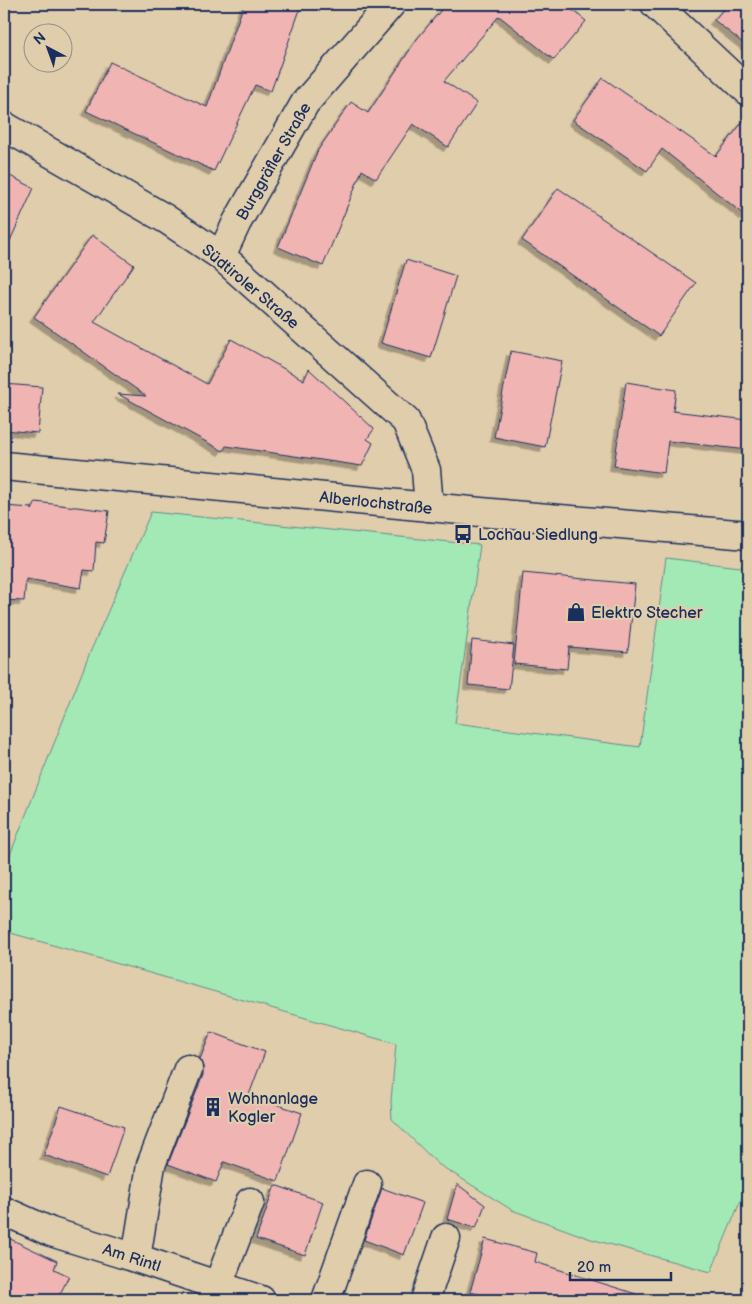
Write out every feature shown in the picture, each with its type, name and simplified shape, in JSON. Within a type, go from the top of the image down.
[{"type":"street","name":"Burggräfler Straße","points":[[221,256],[305,103],[391,4]]},
{"type":"street","points":[[655,4],[748,91]]},
{"type":"street","name":"Südtiroler Straße","points":[[4,126],[166,219],[221,256],[406,421],[426,470],[429,507]]},
{"type":"street","name":"Alberlochstraße","points":[[4,466],[429,507],[748,535]]},
{"type":"street","points":[[136,1258],[152,1165],[188,1069]]},
{"type":"street","points":[[326,1300],[367,1184]]},
{"type":"street","points":[[218,1285],[250,1202]]},
{"type":"street","name":"Am Rintl","points":[[4,1211],[51,1232],[261,1300]]},
{"type":"street","points":[[425,1300],[446,1238]]},
{"type":"green space","points":[[151,512],[480,545],[455,723],[640,747],[666,558],[748,568],[748,1183],[711,1272],[591,1239],[512,1210],[438,1164],[392,1119],[391,1101],[396,1044],[4,931],[4,870],[89,655]]},
{"type":"building","points":[[244,4],[302,4],[271,91],[255,85],[214,171],[86,111],[110,62],[207,107]]},
{"type":"building","points":[[446,4],[565,4],[586,21],[554,60],[499,16],[444,81],[477,103],[448,147],[413,124],[376,179],[362,170],[323,266],[278,247],[318,150],[351,102],[368,113],[417,39]]},
{"type":"building","points":[[728,4],[748,4],[748,47],[714,20]]},
{"type":"building","points":[[603,78],[716,156],[748,115],[748,218],[662,149],[647,171],[573,120]]},
{"type":"building","points":[[4,173],[34,188],[4,254]]},
{"type":"building","points":[[558,188],[696,283],[659,336],[522,240]]},
{"type":"building","points":[[92,235],[134,265],[94,322],[207,384],[231,339],[304,380],[309,369],[374,429],[367,439],[373,443],[362,466],[226,446],[223,451],[118,394],[146,396],[34,317]]},
{"type":"building","points":[[406,260],[456,276],[431,358],[381,343]]},
{"type":"building","points":[[511,351],[562,361],[545,447],[494,437]]},
{"type":"building","points":[[626,382],[676,390],[673,411],[748,420],[748,450],[668,441],[664,473],[614,466]]},
{"type":"building","points":[[4,384],[42,387],[38,433],[4,430]]},
{"type":"building","points":[[36,502],[109,511],[104,543],[96,542],[94,571],[84,570],[81,588],[26,579],[24,601],[4,600],[4,506],[32,508],[32,510]]},
{"type":"building","name":"Elektro Stecher","points":[[523,573],[635,584],[628,652],[569,647],[567,669],[514,664]]},
{"type":"building","points":[[472,640],[514,645],[509,689],[468,685]]},
{"type":"building","name":"Wohnanlage Kogler","points":[[211,1032],[265,1052],[249,1095],[302,1113],[278,1181],[224,1162],[216,1182],[168,1164],[203,1075],[200,1059]]},
{"type":"building","points":[[61,1106],[124,1127],[107,1177],[44,1155]]},
{"type":"building","points":[[457,1184],[485,1205],[476,1228],[447,1219]]},
{"type":"building","points":[[275,1185],[323,1202],[305,1255],[256,1239]]},
{"type":"building","points":[[382,1188],[423,1203],[404,1255],[364,1240]]},
{"type":"building","points":[[4,1236],[57,1261],[54,1269],[69,1276],[57,1300],[4,1300]]},
{"type":"building","points":[[485,1239],[537,1253],[535,1262],[636,1294],[635,1300],[501,1300],[470,1292]]},
{"type":"place","name":"Lochau Siedlung","points":[[463,534]]},
{"type":"place","name":"Elektro Stecher","points":[[576,612]]},
{"type":"place","name":"Wohnanlage Kogler","points":[[213,1107]]}]
